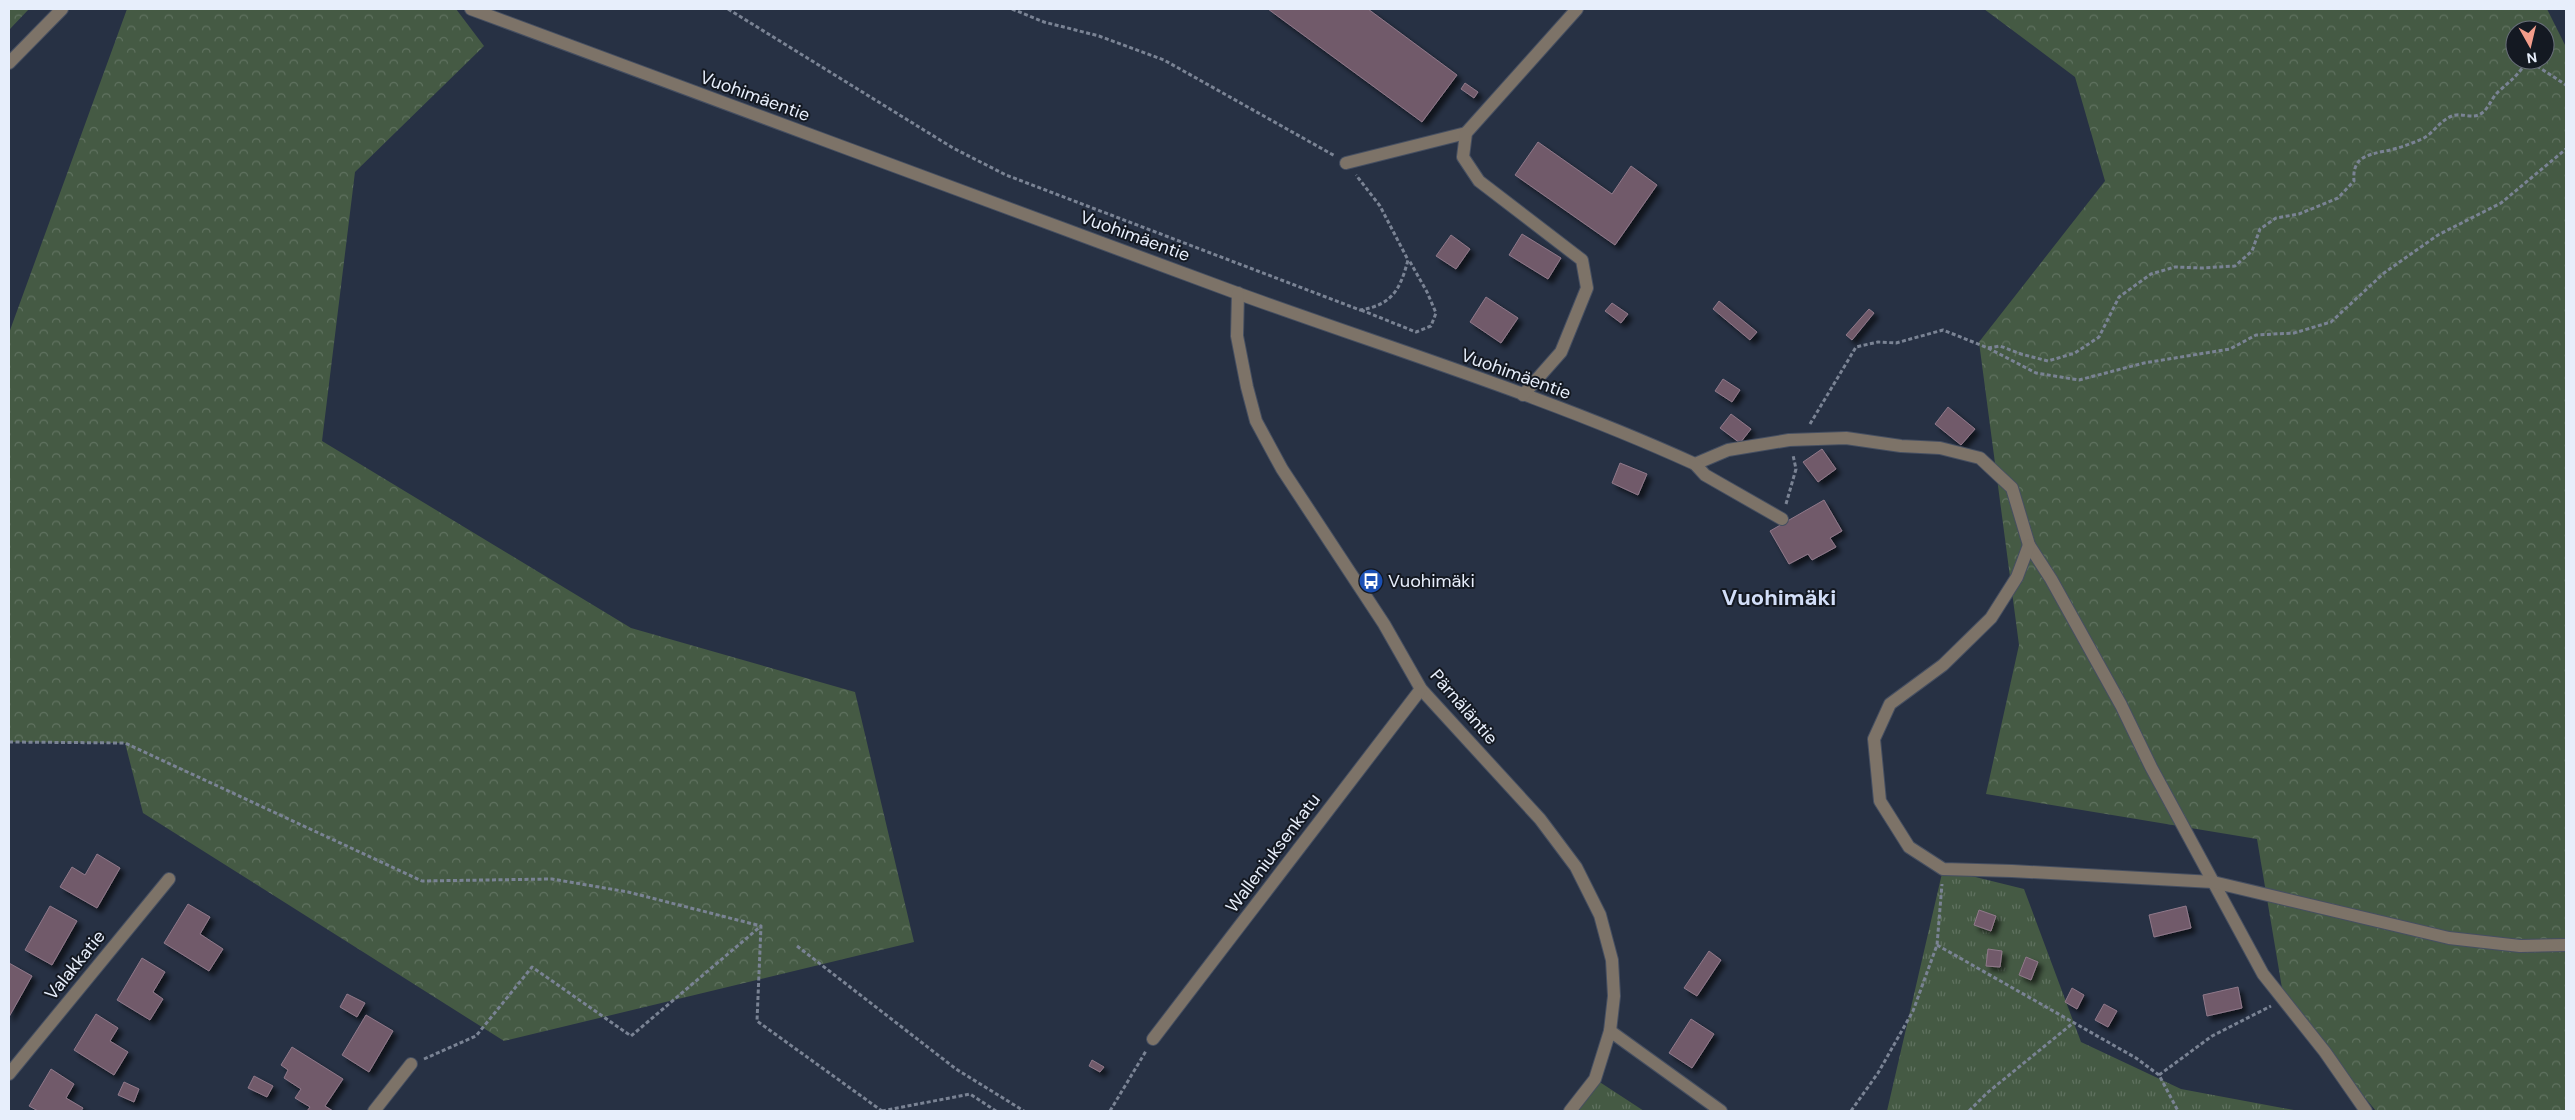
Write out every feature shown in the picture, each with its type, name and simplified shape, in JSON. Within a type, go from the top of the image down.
[{"type":"street","points":[[9,63],[62,9]]},
{"type":"street","name":"Vuohimäentie","points":[[471,9],[1238,293],[1523,395],[1648,443],[1695,464],[1705,475],[1782,519]]},
{"type":"street","points":[[1346,163],[1466,133],[1577,9]]},
{"type":"street","points":[[1466,133],[1463,157],[1478,181],[1582,260],[1587,288],[1561,352],[1523,395]]},
{"type":"street","name":"Pärnäläntie","points":[[1238,293],[1237,336],[1256,421],[1282,469],[1384,624],[1421,689],[1540,819],[1576,867],[1600,915],[1612,960],[1614,996],[1610,1031],[1595,1078],[1570,1111]]},
{"type":"street","points":[[1695,464],[1728,450],[1795,439],[1846,438],[1901,446],[1940,448],[1980,458],[2012,488],[2029,545],[2051,579],[2121,705],[2263,974],[2325,1052],[2366,1111]]},
{"type":"street","points":[[2029,545],[2017,577],[1991,618],[1943,665],[1890,704],[1874,739],[1880,801],[1909,847],[1943,869],[2012,870],[2213,882],[2448,938],[2520,946],[2566,945]]},
{"type":"street","name":"Walleniuksenkatu","points":[[1153,1039],[1421,689]]},
{"type":"street","name":"Valakkatie","points":[[9,1074],[169,879]]},
{"type":"street","points":[[1610,1031],[1721,1111]]},
{"type":"street","points":[[374,1111],[412,1064]]},
{"type":"path","points":[[728,9],[953,148],[1006,175],[1416,332],[1431,326],[1436,313],[1427,292],[1380,206],[1346,163],[1224,92],[1164,60],[1099,36],[1044,22],[1012,9]]},
{"type":"path","points":[[1988,348],[2000,346],[2021,354],[2048,360],[2075,353],[2099,337],[2119,297],[2151,274],[2175,266],[2202,268],[2235,266],[2252,251],[2260,228],[2276,218],[2299,214],[2338,198],[2354,182],[2355,166],[2374,152],[2384,152],[2424,138],[2438,123],[2454,115],[2473,116],[2482,113],[2499,91],[2510,84],[2523,67],[2537,66],[2566,85]]},
{"type":"path","points":[[1782,519],[1796,469],[1795,439],[1856,347],[1878,342],[1896,342],[1943,330],[1988,348],[2036,373],[2079,380],[2144,364],[2230,349],[2256,335],[2294,333],[2331,322],[2384,273],[2438,235],[2501,203],[2566,149]]},
{"type":"path","points":[[1360,310],[1375,308],[1394,296],[1404,275],[1408,260]]},
{"type":"path","points":[[9,742],[125,743],[422,881],[552,879],[628,892],[761,926]]},
{"type":"path","points":[[1851,1111],[1878,1073],[1912,1011],[1937,945],[1943,869]]},
{"type":"path","points":[[412,1064],[476,1036],[532,967],[631,1036],[761,926]]},
{"type":"path","points":[[761,926],[757,1021],[882,1111],[970,1094],[996,1111]]},
{"type":"path","points":[[1937,945],[2136,1058],[2159,1075],[2177,1111]]},
{"type":"path","points":[[797,946],[956,1069],[1024,1111]]},
{"type":"path","points":[[2159,1075],[2212,1036],[2284,1000]]},
{"type":"path","points":[[1969,1111],[1987,1093],[2073,1023]]},
{"type":"path","points":[[1110,1111],[1153,1039]]},
{"type":"green space","points":[[9,9],[29,9],[9,30]]},
{"type":"green space","points":[[127,9],[456,9],[484,46],[355,172],[322,441],[631,628],[855,692],[914,942],[504,1041],[143,813],[125,743],[9,742],[9,333]]},
{"type":"green space","points":[[1984,9],[2547,9],[2552,20],[2505,20],[2505,70],[2555,70],[2555,25],[2566,47],[2566,1111],[2376,1111],[2284,1000],[2257,839],[1986,794],[2019,645],[1979,342],[2105,181],[2075,77]]},
{"type":"green space","points":[[1943,869],[2024,889],[2081,1042],[2181,1089],[2299,1111],[1887,1111]]},
{"type":"green space","points":[[1595,1079],[1644,1111],[1570,1111]]},
{"type":"building","points":[[1268,9],[1368,9],[1457,75],[1422,122]]},
{"type":"building","points":[[1465,83],[1478,92],[1474,98],[1461,89]]},
{"type":"building","points":[[1538,142],[1612,194],[1631,166],[1657,185],[1615,245],[1515,175]]},
{"type":"building","points":[[1522,234],[1561,258],[1548,279],[1509,255]]},
{"type":"building","points":[[1451,235],[1470,249],[1456,269],[1436,256]]},
{"type":"building","points":[[1486,297],[1518,318],[1501,343],[1470,322]]},
{"type":"building","points":[[1719,301],[1757,332],[1750,340],[1713,309]]},
{"type":"building","points":[[1612,303],[1628,314],[1621,323],[1605,311]]},
{"type":"building","points":[[1869,309],[1874,313],[1852,340],[1846,335]]},
{"type":"building","points":[[1723,379],[1740,390],[1732,402],[1715,391]]},
{"type":"building","points":[[1948,407],[1975,429],[1961,445],[1935,424]]},
{"type":"building","points":[[1731,414],[1751,429],[1740,443],[1720,428]]},
{"type":"building","points":[[1822,449],[1836,469],[1818,482],[1803,462]]},
{"type":"building","points":[[1620,463],[1647,474],[1638,495],[1612,483]]},
{"type":"building","points":[[1824,500],[1842,531],[1830,538],[1836,547],[1812,560],[1808,554],[1789,564],[1770,531]]},
{"type":"building","points":[[97,854],[120,868],[97,908],[60,887],[72,867],[85,875]]},
{"type":"building","points":[[188,904],[210,917],[200,934],[223,949],[209,971],[164,943]]},
{"type":"building","points":[[50,906],[77,921],[52,965],[25,950]]},
{"type":"building","points":[[2186,906],[2191,928],[2154,937],[2149,915]]},
{"type":"building","points":[[1979,910],[1996,916],[1991,931],[1974,925]]},
{"type":"building","points":[[1988,949],[2002,951],[2000,967],[1986,966]]},
{"type":"building","points":[[1709,951],[1721,960],[1697,996],[1684,988]]},
{"type":"building","points":[[2026,957],[2038,962],[2031,980],[2019,975]]},
{"type":"building","points":[[142,958],[165,972],[153,992],[163,999],[150,1020],[117,1000]]},
{"type":"building","points":[[9,963],[32,976],[9,1017]]},
{"type":"building","points":[[2238,987],[2242,1008],[2207,1016],[2203,995]]},
{"type":"building","points":[[2072,988],[2084,995],[2077,1009],[2065,1002]]},
{"type":"building","points":[[347,994],[365,1003],[357,1017],[340,1007]]},
{"type":"building","points":[[2104,1004],[2117,1011],[2108,1027],[2095,1020]]},
{"type":"building","points":[[96,1014],[118,1028],[110,1041],[128,1052],[114,1075],[74,1050]]},
{"type":"building","points":[[366,1015],[393,1031],[369,1072],[342,1055]]},
{"type":"building","points":[[1691,1019],[1714,1034],[1692,1068],[1669,1053]]},
{"type":"building","points":[[292,1047],[343,1079],[325,1106],[333,1111],[307,1111],[310,1107],[295,1098],[301,1089],[284,1078],[288,1070],[281,1065]]},
{"type":"building","points":[[1092,1060],[1104,1067],[1100,1072],[1089,1066]]},
{"type":"building","points":[[51,1069],[74,1084],[66,1098],[83,1108],[81,1111],[38,1111],[29,1106]]},
{"type":"building","points":[[254,1076],[273,1086],[267,1097],[248,1088]]},
{"type":"building","points":[[124,1082],[139,1089],[134,1102],[118,1095]]},
{"type":"place","name":"Vuohimäki","points":[[1371,581]]},
{"type":"district","name":"Vuohimäki","points":[[1779,597]]}]
